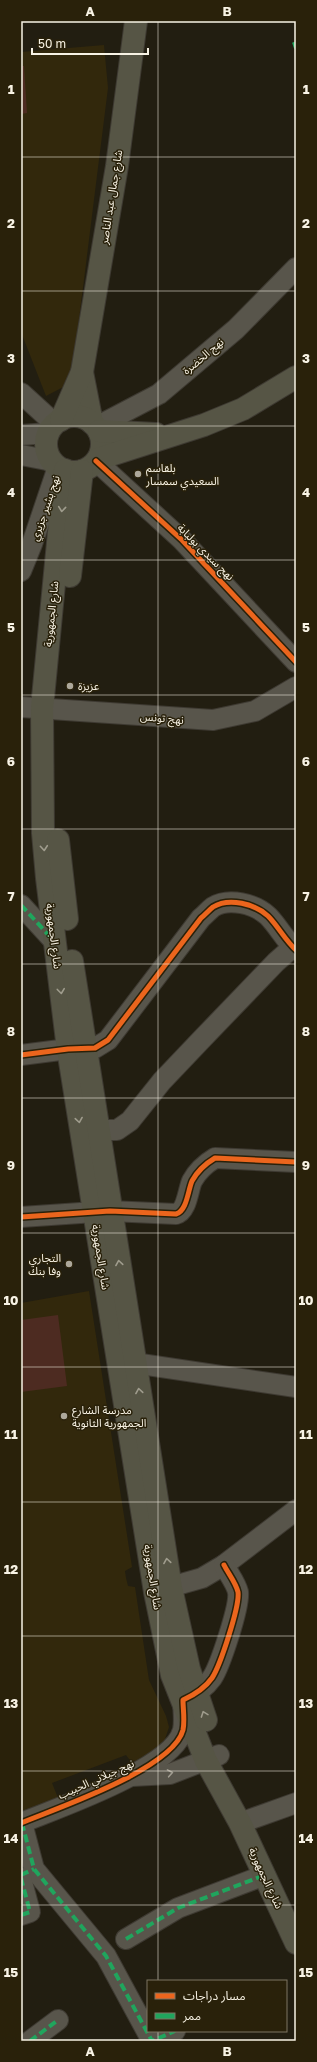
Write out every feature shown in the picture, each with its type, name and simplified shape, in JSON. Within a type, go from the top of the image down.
[{"type":"main road","name":"شارع جمال عبد الناصر","points":[[54,426],[82,372],[117,166],[136,21]]},
{"type":"main road","name":"شارع جمال عبد الناصر","points":[[82,372],[96,427]]},
{"type":"main road","points":[[75,465],[169,435],[192,430],[243,409],[296,377]]},
{"type":"main road","points":[[75,465],[47,447],[54,426],[77,416],[96,427],[169,435]]},
{"type":"main road","points":[[75,465],[101,450],[102,440],[96,427]]},
{"type":"main road","name":"شارع الجمهورية","points":[[75,465],[39,708],[43,833],[54,941],[77,1048],[99,1130],[102,1211],[134,1363],[163,1590],[170,1668],[190,1697],[212,1758],[296,1915]]},
{"type":"main road","name":"شارع الجمهورية","points":[[39,708],[56,821],[74,977],[77,1048],[163,1590]]},
{"type":"main road","name":"شارع الجمهورية","points":[[246,1820],[265,1874],[296,1943]]},
{"type":"street","name":"نهج الخضرة","points":[[96,427],[159,394],[236,329],[296,268]]},
{"type":"street","points":[[21,393],[54,426]]},
{"type":"street","points":[[21,410],[54,426]]},
{"type":"street","points":[[21,435],[54,426]]},
{"type":"street","points":[[21,455],[75,465]]},
{"type":"street","name":"نهج بشير جزيري","points":[[21,571],[32,544],[75,465]]},
{"type":"street","name":"نهج سيدي بولبابة","points":[[75,465],[182,540],[296,662]]},
{"type":"street","name":"نهج تونس","points":[[39,708],[189,720],[212,720],[255,711],[296,687]]},
{"type":"street","points":[[21,1055],[77,1048],[95,1048],[108,1040],[201,918],[213,907],[227,903],[242,903],[256,908],[267,915],[295,949],[276,962],[200,1040],[130,1121],[117,1130],[99,1130]]},
{"type":"street","points":[[21,905],[54,941]]},
{"type":"street","points":[[21,1217],[102,1211],[179,1213],[192,1181],[198,1171],[215,1158],[296,1162]]},
{"type":"street","points":[[134,1363],[296,1387]]},
{"type":"street","points":[[163,1590],[202,1578],[224,1565],[296,1510]]},
{"type":"street","points":[[190,1697],[212,1678],[219,1665],[236,1605],[238,1593],[224,1565]]},
{"type":"street","name":"نهج جيلاني الحبيب","points":[[22,1823],[132,1776],[168,1753],[183,1731],[190,1697]]},
{"type":"street","name":"نهج جيلاني الحبيب","points":[[132,1776],[170,1774],[212,1758]]},
{"type":"street","points":[[246,1820],[296,1803]]},
{"type":"street","points":[[21,1915],[30,1912],[25,1874],[22,1823]]},
{"type":"street","points":[[25,1874],[106,1956],[147,2032]]},
{"type":"street","points":[[126,1939],[178,1908],[265,1874]]},
{"type":"street","points":[[30,2041],[58,2020]]},
{"type":"street","points":[[147,2032],[152,2041],[174,2032]]},
{"type":"shaded area","points":[[104,45],[108,88],[71,383],[46,396],[21,332],[21,52]]},
{"type":"shaded area","points":[[21,66],[24,66],[27,113],[21,114]]},
{"type":"shaded area","name":"مدرسة الشارع الجمهورية الثانوية","points":[[89,1291],[132,1567],[125,1571],[126,1578],[128,1586],[135,1587],[149,1680],[166,1716],[169,1727],[163,1745],[136,1762],[129,1759],[126,1755],[52,1783],[58,1798],[21,1814],[21,1303]]},
{"type":"shaded area","points":[[58,1315],[67,1386],[21,1392],[21,1320]]},
{"type":"marked path","points":[[294,42],[296,48]]},
{"type":"marked path","points":[[21,905],[54,941]]},
{"type":"marked path","points":[[22,1823],[34,1869],[106,1956],[147,2032]]},
{"type":"marked path","points":[[21,1875],[34,1869]]},
{"type":"marked path","points":[[126,1939],[178,1908],[265,1875]]},
{"type":"marked path","points":[[21,1878],[30,1912],[21,1915]]},
{"type":"marked path","points":[[30,2041],[58,2020]]},
{"type":"marked path","points":[[147,2032],[152,2041],[173,2032]]},
{"type":"cycle path","points":[[96,461],[182,540],[296,662]]},
{"type":"cycle path","points":[[21,1055],[68,1049],[95,1048],[108,1040],[201,918],[213,907],[219,904],[227,902],[242,903],[263,912],[272,920],[288,942],[296,950]]},
{"type":"cycle path","points":[[21,1217],[110,1211],[176,1214],[183,1209],[192,1181],[199,1170],[215,1158],[296,1162]]},
{"type":"cycle path","points":[[21,1823],[112,1786],[159,1759],[175,1745],[183,1730],[183,1700],[199,1691],[212,1678],[220,1661],[233,1622],[238,1592],[224,1565]]},
{"type":"place","name":"بلقاسم السعيدي سمسار","points":[[138,474]]},
{"type":"place","name":"عزيزة","points":[[70,686]]},
{"type":"place","name":"التجاري وفا بنك","points":[[69,1264]]},
{"type":"place","name":"مدرسة الشارع الجمهورية الثانوية","points":[[64,1416]]}]
